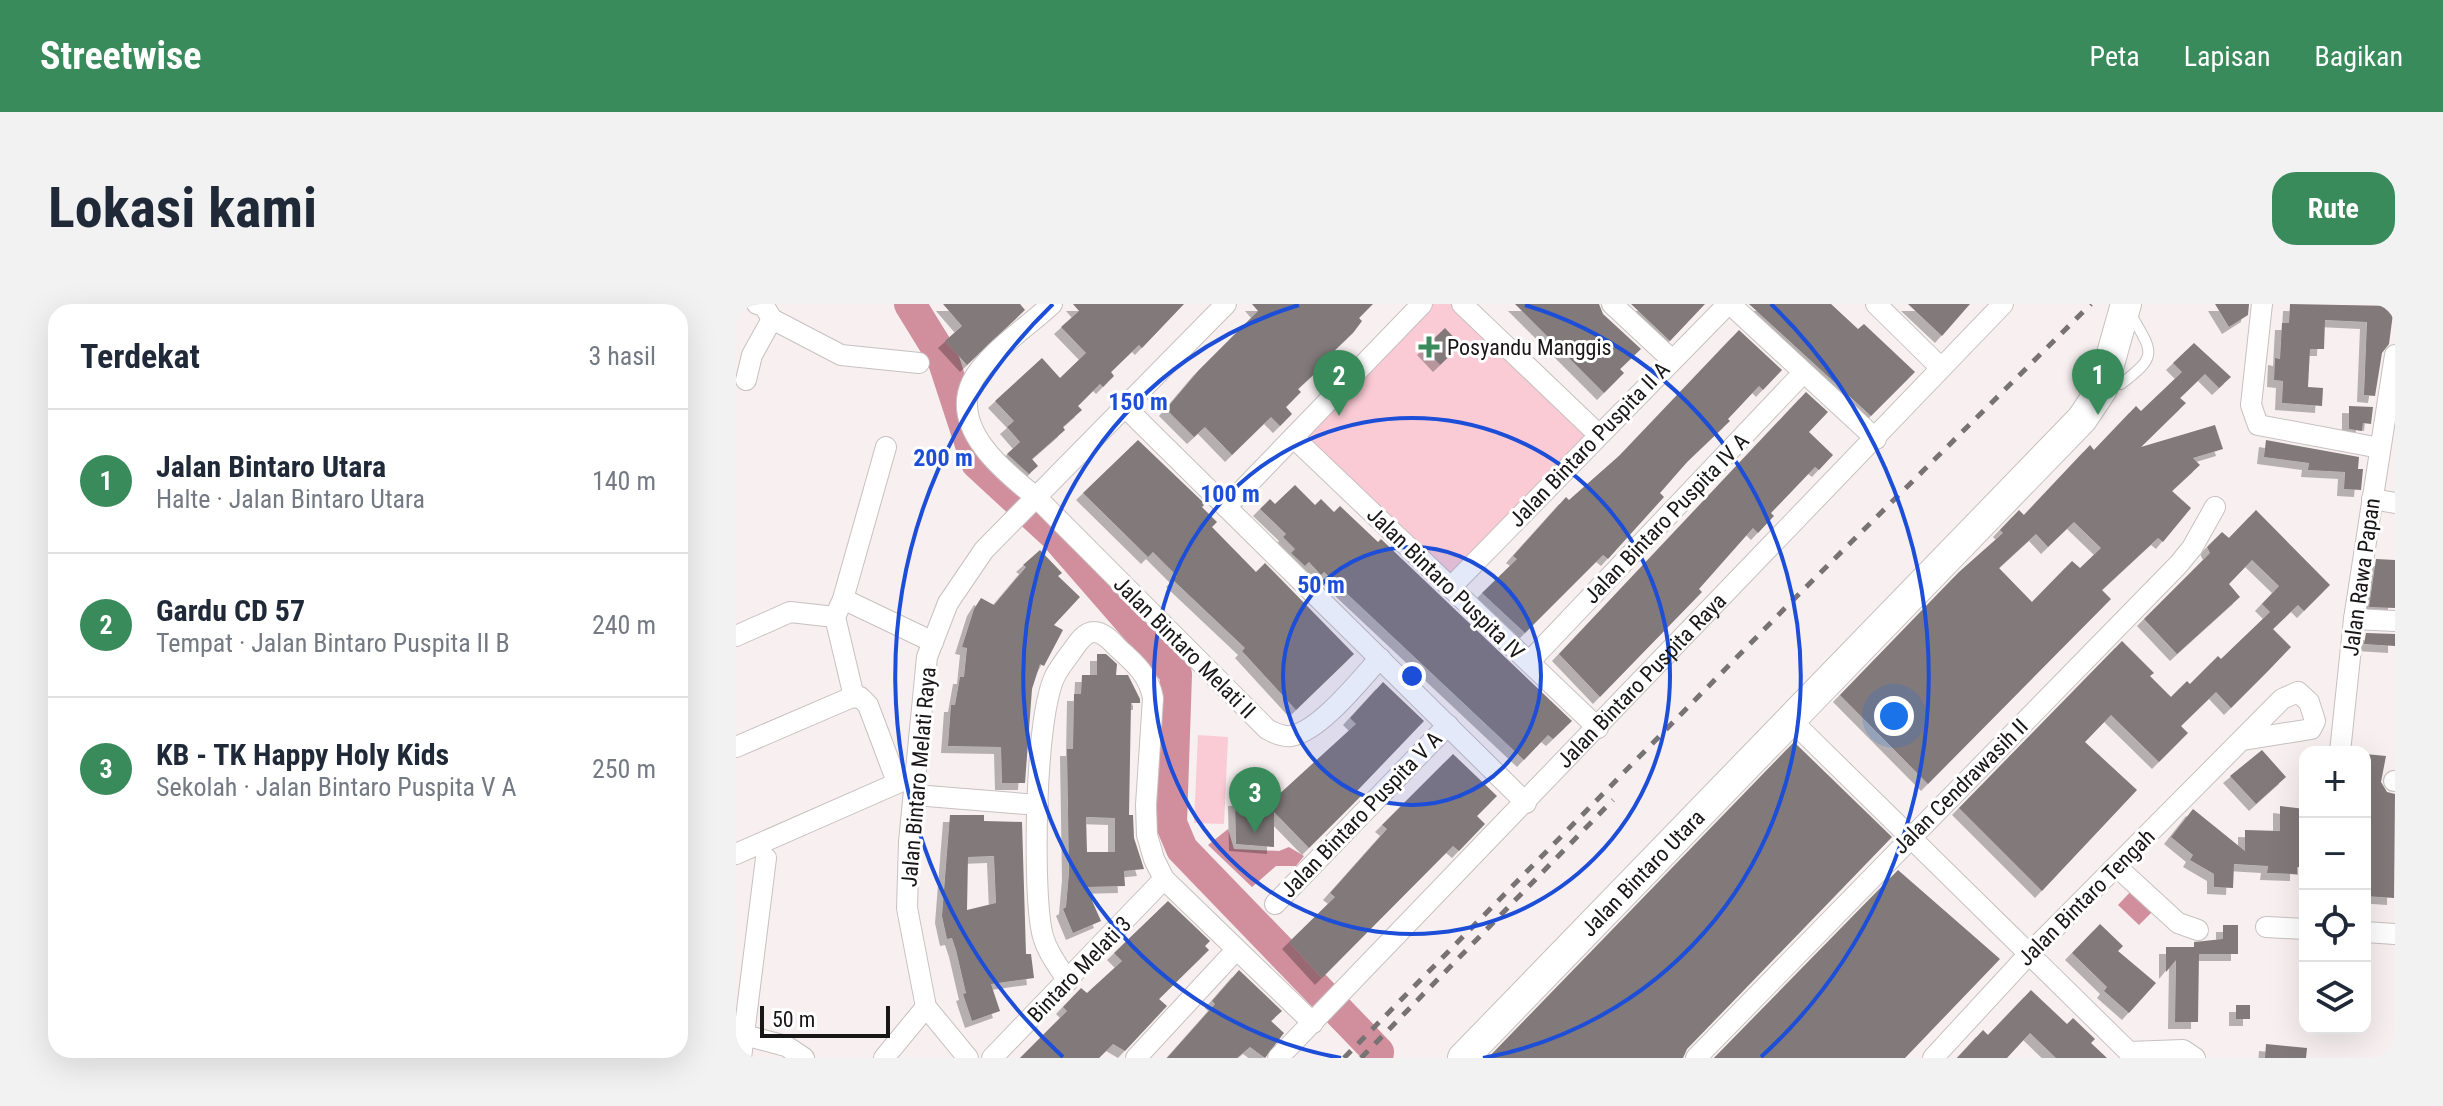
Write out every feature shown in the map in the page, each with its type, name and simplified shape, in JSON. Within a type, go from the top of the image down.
[{"type":"main road","name":"Jalan Bintaro Utara","points":[[1463,1058],[2082,419],[2102,389],[2113,357],[2119,308]]},
{"type":"street","name":"Jalan Bintaro Melati Raya","points":[[968,1058],[926,1007],[907,908],[909,785],[927,657],[948,603],[984,550],[1226,304]]},
{"type":"street","points":[[1226,507],[1422,304]]},
{"type":"street","points":[[1462,304],[1599,435]]},
{"type":"street","points":[[1612,304],[1671,359]]},
{"type":"street","points":[[1729,304],[1876,439]]},
{"type":"street","name":"Jalan Bintaro Puspita II A","points":[[1452,586],[1671,359],[1729,304]]},
{"type":"street","points":[[1876,304],[1941,368]]},
{"type":"street","name":"Jalan Bintaro Puspita Raya","points":[[1278,1058],[1343,994],[2003,304]]},
{"type":"street","points":[[2262,304],[2251,405],[2254,420],[2260,427],[2380,448]]},
{"type":"street","points":[[746,380],[764,308],[841,355],[919,363]]},
{"type":"street","points":[[1033,500],[997,466],[976,433],[965,403],[973,380],[1041,308]]},
{"type":"street","name":"Jalan Rawa Papan","points":[[2341,746],[2354,619],[2380,448],[2391,400],[2395,355]]},
{"type":"street","name":"Jalan Bintaro Puspita IV A","points":[[1529,662],[1803,373]]},
{"type":"street","points":[[1126,408],[1526,803]]},
{"type":"street","name":"Jalan Bintaro Puspita IV","points":[[1294,438],[1598,728]]},
{"type":"street","points":[[854,697],[839,608],[886,447]]},
{"type":"street","points":[[2372,499],[2395,503]]},
{"type":"street","name":"Jalan Bintaro Melati II","points":[[1033,500],[1267,729],[1278,735],[1288,737],[1310,726],[1334,707],[1380,658]]},
{"type":"street","name":"Jalan Cendrawasih II","points":[[1696,1058],[2178,565],[2192,548],[2215,507]]},
{"type":"street","points":[[736,636],[790,612],[839,608],[933,642]]},
{"type":"street","points":[[2354,619],[2395,621]]},
{"type":"street","points":[[1068,981],[1047,949],[1041,929],[1038,805],[1043,727],[1053,678],[1085,635],[1095,632],[1104,635],[1136,664],[1150,683],[1153,698],[1147,835],[1164,879],[1236,950],[1318,1018]]},
{"type":"street","points":[[736,747],[860,697],[868,705],[909,785]]},
{"type":"street","points":[[1791,720],[2132,1055],[2183,1050],[2195,1058]]},
{"type":"street","name":"Jalan Bintaro Puspita V A","points":[[1275,904],[1448,725]]},
{"type":"street","name":"Jalan Bintaro Tengah","points":[[1933,1058],[2028,955],[2243,740]]},
{"type":"street","points":[[736,854],[909,785],[1038,805]]},
{"type":"street","points":[[741,1058],[766,858]]},
{"type":"street","points":[[2117,867],[2178,923],[2198,930]]},
{"type":"street","name":"Bintaro Melati 3","points":[[992,1058],[1164,879]]},
{"type":"street","points":[[2266,927],[2299,929]]},
{"type":"street","points":[[2371,932],[2395,934]]},
{"type":"street","points":[[1136,1058],[1236,950]]},
{"type":"street","points":[[884,1058],[926,1007]]},
{"type":"street","points":[[744,1035],[786,1046],[804,1058]]},
{"type":"lane","points":[[2119,308],[2150,348],[2148,363],[2121,384]]},
{"type":"shaded area","points":[[1422,304],[1462,304],[1599,435],[1452,586],[1294,438]]},
{"type":"shaded area","points":[[1198,735],[1228,737],[1224,824],[1194,823]]},
{"type":"shaded area","points":[[1228,829],[1234,849],[1279,851],[1289,847],[1304,856],[1296,866],[1276,866],[1252,887],[1208,845]]},
{"type":"shaded area","points":[[2133,889],[2154,910],[2139,925],[2118,905]]},
{"type":"building","points":[[943,304],[1020,304],[1025,310],[967,365],[945,341],[962,326]]},
{"type":"building","points":[[1073,304],[1184,304],[1142,348],[1139,345],[1111,372],[1114,376],[1103,387],[1100,384],[1078,406],[1082,410],[1063,427],[1065,430],[1032,459],[1038,466],[1029,474],[1007,454],[1020,442],[1007,427],[1014,421],[995,401],[1042,358],[1060,378],[1086,353],[1061,327],[1079,311]]},
{"type":"building","points":[[1252,304],[1373,304],[1359,318],[1362,321],[1353,333],[1335,350],[1337,353],[1298,389],[1301,392],[1286,407],[1292,414],[1280,426],[1271,417],[1232,455],[1205,427],[1194,437],[1166,409],[1199,370],[1258,311]]},
{"type":"building","points":[[1515,304],[1599,304],[1603,314],[1641,349],[1620,369],[1624,373],[1604,393]]},
{"type":"building","points":[[1631,304],[1705,304],[1670,341]]},
{"type":"building","points":[[1749,304],[1831,304],[1858,329],[1864,324],[1915,372],[1871,416]]},
{"type":"building","points":[[1908,304],[1970,304],[1942,336]]},
{"type":"building","points":[[2215,304],[2249,304],[2248,315],[2229,327]]},
{"type":"building","points":[[2290,304],[2394,306],[2389,344],[2382,353],[2375,396],[2364,395],[2367,322],[2325,320],[2324,349],[2310,349],[2308,387],[2323,388],[2322,406],[2282,403],[2283,381],[2274,380],[2275,358],[2280,359],[2282,323],[2289,323]]},
{"type":"building","points":[[1445,328],[1461,345],[1440,365],[1424,348]]},
{"type":"building","points":[[1739,330],[1782,370],[1763,390],[1759,386],[1728,419],[1730,421],[1688,461],[1660,493],[1664,497],[1608,559],[1603,555],[1525,633],[1482,593],[1517,559],[1513,556],[1566,497],[1569,500],[1620,455]]},
{"type":"building","points":[[2194,343],[2231,377],[2219,388],[2205,374],[2180,398],[2186,403],[2141,447],[2215,425],[2223,449],[2193,458],[2200,465],[2172,491],[2191,508],[2163,542],[2158,538],[2102,590],[2111,599],[1928,784],[1840,695],[1959,572],[2003,533],[2000,530],[2019,510],[2024,515],[2090,445],[2094,450],[2136,406],[2141,411],[2182,372],[2173,363]],"holes":[[[2074,522],[2101,548],[2080,568],[2072,561],[2032,602],[1999,568],[2036,534],[2048,547]]]},
{"type":"building","points":[[1806,392],[1828,412],[1809,432],[1833,455],[1819,470],[1815,467],[1771,513],[1774,516],[1758,533],[1753,528],[1699,589],[1702,592],[1600,697],[1559,654]]},
{"type":"building","points":[[2349,406],[2373,407],[2371,424],[2363,423],[2362,431],[2349,429]]},
{"type":"building","points":[[1138,440],[1205,504],[1202,507],[1217,522],[1212,527],[1256,572],[1265,563],[1354,654],[1296,710],[1242,651],[1245,648],[1173,580],[1177,576],[1153,552],[1148,557],[1083,493]]},
{"type":"building","points":[[2266,440],[2359,457],[2358,469],[2363,469],[2361,490],[2344,489],[2345,472],[2308,470],[2309,463],[2264,457]]},
{"type":"building","points":[[1295,485],[1315,505],[1321,499],[1334,512],[1340,506],[1378,542],[1381,539],[1572,721],[1553,739],[1548,735],[1524,760],[1324,572],[1321,575],[1309,562],[1305,566],[1291,553],[1295,549],[1283,537],[1286,534],[1260,509],[1270,499],[1275,504]]},
{"type":"building","points":[[2256,510],[2330,585],[2304,611],[2298,605],[2273,629],[2291,647],[2269,670],[2231,708],[2216,692],[2181,726],[2188,733],[2159,762],[2111,715],[2085,742],[2137,790],[2042,891],[1959,808],[2122,641],[2154,673],[2150,676],[2171,697],[2187,681],[2190,684],[2218,656],[2221,659],[2270,612],[2262,604],[2279,586],[2252,560],[2229,584],[2240,597],[2177,654],[2144,619],[2210,553],[2207,547],[2222,532],[2229,538]]},
{"type":"building","points":[[1040,550],[1062,573],[1058,576],[1080,597],[1054,625],[1063,630],[1044,666],[1040,664],[1032,689],[1025,783],[1002,783],[1001,747],[948,746],[951,705],[955,705],[960,677],[964,677],[967,648],[962,647],[974,609],[981,598],[994,605],[1026,567],[1023,565]]},
{"type":"building","points":[[2376,559],[2395,560],[2395,608],[2369,607]]},
{"type":"building","points":[[2366,633],[2395,634],[2395,646],[2364,644]]},
{"type":"building","points":[[1097,654],[1106,654],[1117,664],[1116,675],[1128,675],[1140,699],[1140,703],[1131,703],[1129,815],[1133,815],[1134,838],[1144,869],[1124,871],[1125,886],[1086,887],[1101,921],[1073,933],[1063,909],[1066,907],[1069,873],[1067,749],[1073,749],[1074,694],[1081,694],[1082,675],[1097,675]],"holes":[[[1086,817],[1115,818],[1115,852],[1087,852]]]},
{"type":"building","points":[[1383,682],[1424,721],[1356,792],[1361,796],[1309,848],[1274,812],[1274,847],[1236,844],[1235,799],[1252,798],[1253,818],[1356,724],[1350,718]]},
{"type":"building","points":[[1794,742],[1892,837],[1687,1049],[1683,1058],[1488,1058]]},
{"type":"building","points":[[2262,750],[2286,777],[2256,804],[2230,776]]},
{"type":"building","points":[[1453,754],[1497,796],[1477,816],[1485,824],[1459,851],[1453,846],[1322,978],[1289,942],[1335,897],[1330,893],[1387,829],[1382,825]]},
{"type":"building","points":[[2371,755],[2386,756],[2381,782],[2387,792],[2395,794],[2394,898],[2371,896]]},
{"type":"building","points":[[2280,806],[2299,808],[2297,874],[2267,873],[2268,866],[2234,864],[2233,888],[2214,887],[2214,874],[2190,860],[2193,855],[2171,837],[2193,809],[2245,851],[2245,830],[2280,831]]},
{"type":"building","points":[[950,815],[984,815],[984,821],[1022,822],[1026,954],[1031,954],[1034,978],[991,984],[1000,1011],[972,1021],[963,994],[966,993],[956,950],[952,938],[947,939],[942,916]],"holes":[[[994,856],[996,903],[967,910],[968,857]]]},
{"type":"building","points":[[1898,870],[2000,959],[1905,1058],[1714,1058]]},
{"type":"building","points":[[1168,901],[1210,941],[1205,946],[1209,950],[1159,999],[1167,1006],[1125,1051],[1113,1044],[1099,1058],[1020,1058],[1067,1011],[1063,1007],[1081,988],[1087,993],[1122,961],[1114,953]]},
{"type":"building","points":[[2100,924],[2123,946],[2118,951],[2156,983],[2129,1013],[2104,991],[2107,987],[2072,953]]},
{"type":"building","points":[[2223,925],[2238,925],[2238,954],[2199,954],[2198,1022],[2175,1022],[2176,960],[2166,972],[2166,947],[2194,947],[2194,942],[2223,939]]},
{"type":"building","points":[[1239,970],[1282,1011],[1271,1021],[1284,1033],[1265,1058],[1250,1047],[1237,1058],[1167,1058],[1215,1004],[1212,1001]]},
{"type":"building","points":[[2031,990],[2067,1024],[2073,1018],[2095,1039],[2091,1043],[2107,1058],[2056,1058],[2030,1033],[2007,1058],[1957,1058],[1983,1030],[1988,1035]]},
{"type":"building","points":[[2236,1005],[2250,1005],[2250,1019],[2236,1019]]},
{"type":"building","points":[[2266,1044],[2307,1048],[2306,1058],[2265,1058]]},
{"type":"waterway","points":[[910,304],[942,356],[977,463],[1055,535],[1176,674],[1171,823],[1182,849],[1378,1052],[1377,1058]]},
{"type":"railway","points":[[1344,1058],[1792,601],[2091,304]]},
{"type":"railway","points":[[1361,1058],[1613,800]]},
{"type":"place","name":"Posyandu Manggis","points":[[1429,347]]},
{"type":"place","name":"Jalan Bintaro Utara","points":[[2098,415]]},
{"type":"place","name":"Gardu CD 57","points":[[1339,416]]},
{"type":"place","name":"KB - TK Happy Holy Kids","points":[[1255,833]]}]
